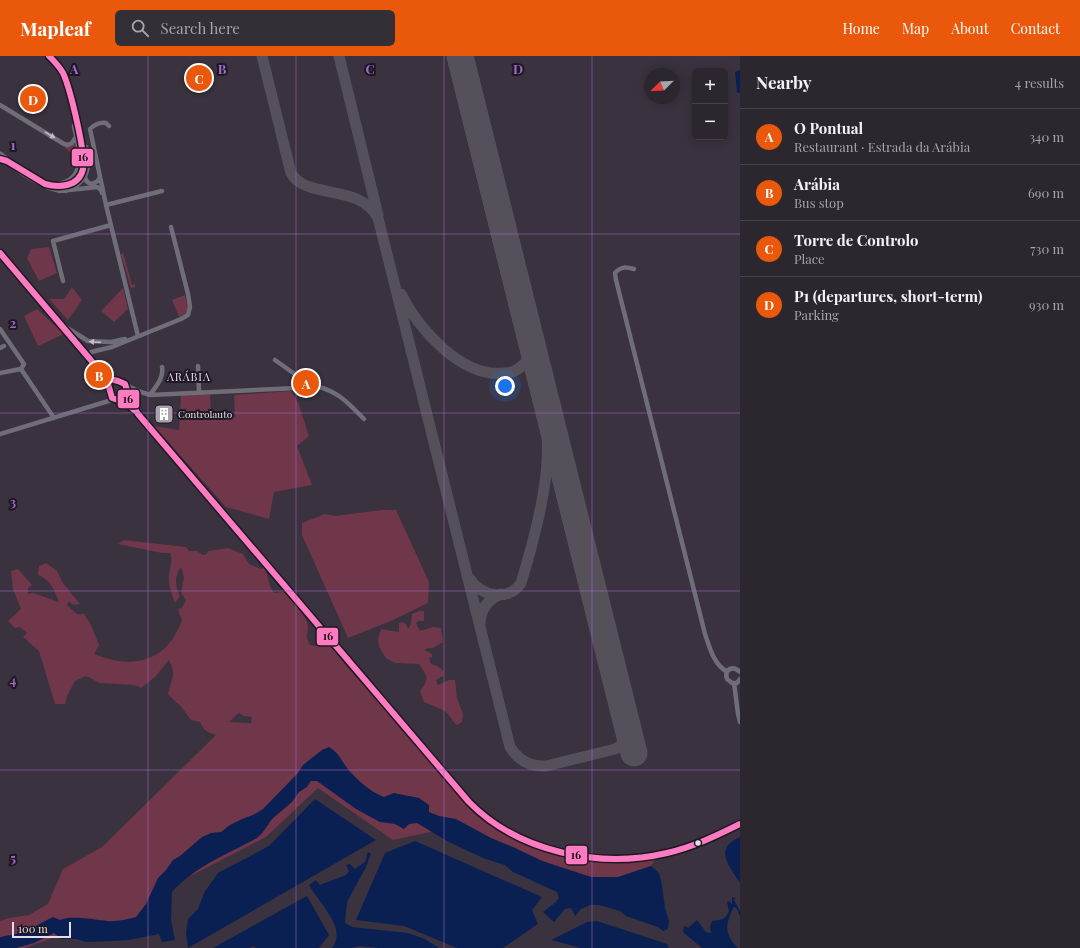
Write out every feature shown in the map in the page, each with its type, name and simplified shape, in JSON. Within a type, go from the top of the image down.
[{"type":"street","points":[[0,155],[3,160],[45,184],[60,187],[69,185],[80,176],[84,161],[73,107],[63,74],[57,64],[49,56]]},
{"type":"street","points":[[0,105],[64,144],[68,145],[72,143],[76,136]]},
{"type":"street","points":[[33,177],[46,182],[59,184],[72,178],[75,174],[79,165],[73,119],[73,107]]},
{"type":"street","points":[[66,190],[77,185],[85,176],[88,164],[88,157],[79,118],[73,107]]},
{"type":"street","points":[[109,126],[106,122],[100,123],[94,125],[90,130],[110,225],[138,336]]},
{"type":"street","points":[[85,176],[85,180],[92,184],[98,181],[100,177]]},
{"type":"street","points":[[33,177],[50,189],[60,191],[97,187],[103,194]]},
{"type":"street","points":[[106,205],[162,191]]},
{"type":"street","points":[[63,281],[53,241],[110,225]]},
{"type":"street","points":[[89,358],[91,352],[112,347],[181,319],[190,312],[188,294],[171,227]]},
{"type":"street","points":[[0,253],[106,378],[109,384],[109,391],[115,399]]},
{"type":"street","points":[[634,269],[624,267],[619,270],[615,273],[616,280],[705,634],[717,664],[727,672]]},
{"type":"street","points":[[62,325],[86,340],[92,342],[111,342],[133,338]]},
{"type":"street","points":[[0,329],[24,364],[21,369],[0,373]]},
{"type":"street","points":[[275,360],[296,375],[303,387]]},
{"type":"street","points":[[198,366],[200,392]]},
{"type":"street","points":[[150,395],[162,376],[162,367]]},
{"type":"street","points":[[21,369],[54,418]]},
{"type":"street","points":[[106,378],[122,382],[138,391],[150,395],[303,387],[324,388],[339,395],[347,401],[364,419]]},
{"type":"street","points":[[102,402],[112,383],[116,381]]},
{"type":"street","points":[[126,385],[125,396],[138,414],[469,802],[478,812],[495,826],[516,837],[564,854],[623,860],[659,856],[689,848],[714,838],[740,824]]},
{"type":"street","points":[[0,434],[138,391]]},
{"type":"street","points":[[727,672],[734,668],[740,672]]},
{"type":"street","points":[[727,672],[727,679],[734,683]]},
{"type":"street","points":[[734,683],[740,679]]},
{"type":"street","points":[[734,683],[740,722]]},
{"type":"shaded area","points":[[75,144],[77,166],[74,156],[64,147],[69,147]]},
{"type":"shaded area","points":[[49,247],[57,273],[39,281],[27,258],[31,249]]},
{"type":"shaded area","points":[[123,252],[132,285],[135,284],[135,287],[131,288],[121,255]]},
{"type":"shaded area","points":[[72,287],[82,300],[68,320],[49,299],[64,299]]},
{"type":"shaded area","points":[[123,288],[128,309],[114,322],[101,311]]},
{"type":"shaded area","points":[[185,295],[188,309],[186,313],[179,317],[172,300]]},
{"type":"shaded area","points":[[37,309],[64,334],[38,346],[24,316]]},
{"type":"shaded area","points":[[292,391],[299,405],[309,436],[297,446],[312,485],[274,492],[269,519],[226,507],[154,426],[179,430],[181,395],[210,393],[211,416],[235,417],[234,395]]},
{"type":"shaded area","points":[[382,510],[396,510],[429,582],[428,603],[393,620],[348,638],[302,535],[302,523],[325,514],[335,516]]},
{"type":"shaded area","points":[[124,540],[186,547],[189,551],[197,551],[203,555],[207,554],[208,551],[228,548],[243,554],[249,564],[261,569],[264,568],[274,593],[285,592],[299,609],[307,623],[307,637],[310,645],[321,647],[330,645],[479,816],[512,838],[569,857],[625,863],[655,860],[651,866],[618,877],[591,877],[542,861],[491,838],[435,831],[393,840],[318,788],[266,837],[171,886],[165,927],[61,935],[25,948],[0,948],[0,921],[29,915],[48,904],[63,869],[102,847],[216,735],[206,731],[200,722],[191,720],[180,705],[168,694],[173,677],[173,670],[169,660],[155,677],[141,688],[134,685],[100,683],[86,676],[75,681],[67,696],[65,704],[55,704],[39,651],[23,637],[27,633],[20,627],[15,628],[8,621],[21,609],[13,589],[11,571],[18,569],[32,585],[28,588],[28,594],[33,593],[59,602],[49,583],[38,575],[39,566],[46,563],[57,571],[63,583],[80,604],[73,605],[69,601],[67,605],[77,614],[84,614],[91,625],[99,645],[94,654],[108,659],[135,661],[147,659],[158,653],[176,634],[182,620],[178,609],[182,608],[186,600],[181,593],[184,577],[181,567],[177,574],[176,582],[180,596],[175,603],[169,582],[171,561],[170,553],[162,553],[118,544]],"holes":[[[239,713],[244,716],[252,717],[251,723],[229,722]]]},
{"type":"shaded area","points":[[419,611],[424,611],[424,621],[418,621],[416,623],[420,631],[433,627],[441,628],[443,642],[433,648],[424,650],[432,654],[432,657],[429,658],[431,664],[444,671],[443,676],[436,680],[438,685],[449,680],[455,680],[457,698],[463,714],[462,722],[457,725],[445,711],[424,702],[420,691],[426,678],[419,664],[395,663],[386,658],[379,647],[378,639],[381,629],[399,632],[399,623],[402,622],[406,624],[408,629],[411,624],[412,614]]},
{"type":"water","points":[[740,70],[740,93],[737,93],[735,72]]},
{"type":"water","points":[[329,747],[338,754],[347,768],[359,781],[379,795],[384,797],[394,793],[419,798],[429,805],[429,812],[439,816],[456,819],[491,838],[542,861],[591,877],[618,877],[651,866],[659,873],[665,908],[669,921],[668,929],[663,931],[658,927],[626,916],[620,911],[599,905],[590,905],[581,909],[575,916],[571,908],[565,909],[554,922],[543,912],[559,898],[557,892],[513,872],[505,865],[483,858],[447,841],[417,823],[409,824],[404,829],[395,824],[380,822],[356,809],[317,781],[311,781],[307,787],[299,792],[292,802],[272,819],[257,838],[201,868],[190,875],[172,892],[171,920],[175,940],[162,942],[159,934],[129,940],[86,942],[77,939],[61,939],[54,933],[34,943],[16,948],[0,948],[0,937],[27,932],[53,917],[60,920],[77,918],[111,921],[136,917],[146,904],[158,878],[173,860],[180,856],[202,837],[211,833],[221,832],[230,825],[263,809],[298,773],[303,765],[322,750]]},
{"type":"water","points":[[315,799],[376,840],[188,948],[186,933],[188,919],[198,909],[204,893],[218,873],[269,846]]},
{"type":"water","points":[[740,837],[740,883],[728,864],[725,852],[727,847],[732,842]]},
{"type":"water","points":[[415,841],[542,897],[532,910],[538,924],[503,948],[457,948],[404,926],[356,920],[385,853]]},
{"type":"water","points":[[368,852],[371,854],[366,867],[347,902],[345,923],[352,927],[408,933],[425,939],[439,948],[379,948],[359,946],[351,948],[332,948],[336,940],[334,924],[330,915],[309,885],[316,880],[320,885],[346,875],[349,871],[346,865],[350,864],[355,869],[365,862]]},
{"type":"water","points":[[307,896],[329,935],[319,948],[256,948],[253,946],[250,948],[213,948]]},
{"type":"water","points":[[732,897],[736,898],[734,900],[740,911],[740,916],[735,907],[733,908],[727,927],[730,938],[738,948],[702,948],[683,932],[685,926],[688,928],[697,920],[706,932],[711,933],[710,927],[712,921],[723,919],[726,916],[729,911],[727,902],[729,901],[732,904]]},
{"type":"water","points":[[597,921],[667,944],[669,948],[581,948],[551,940],[587,922]]},
{"type":"taxiway","points":[[262,56],[291,173],[298,181],[308,186],[359,200],[370,207],[378,218],[510,747],[513,752],[525,762],[546,766],[615,749],[624,742],[628,731]]},
{"type":"taxiway","points":[[339,56],[378,215]]},
{"type":"taxiway","points":[[401,294],[418,321],[430,335],[443,348],[472,368],[488,372],[506,373],[515,371],[529,358],[532,343]]},
{"type":"taxiway","points":[[470,579],[475,585],[487,593],[502,595],[516,589],[521,583],[536,529],[544,488],[548,439],[546,403]]},
{"type":"taxiway","points":[[480,623],[482,613],[486,605],[496,596],[501,594]]},
{"type":"runway","points":[[460,56],[634,753]]},
{"type":"transit line","name":"16","points":[[0,159],[7,161],[45,184],[50,185],[68,185],[77,180],[81,175],[83,169],[82,149],[73,106],[63,73],[49,56]]},
{"type":"transit line","name":"16","points":[[0,253],[106,378],[125,384],[127,390],[126,395],[138,414],[469,802],[489,819],[511,833],[535,844],[561,852],[587,857],[614,859],[641,857],[677,851],[704,841],[740,824]]},
{"type":"transit line","name":"16","points":[[101,371],[107,380],[112,398],[118,400],[123,399],[134,410]]},
{"type":"place","name":"Torre de Controlo","points":[[199,78]]},
{"type":"place","name":"P1 (departures, short-term)","points":[[33,99]]},
{"type":"place","name":"Arábia","points":[[99,375]]},
{"type":"place","name":"O Pontual","points":[[306,383]]},
{"type":"place","name":"Controlauto","points":[[164,414]]},
{"type":"district","name":"ARÁBIA","points":[[189,377]]}]
